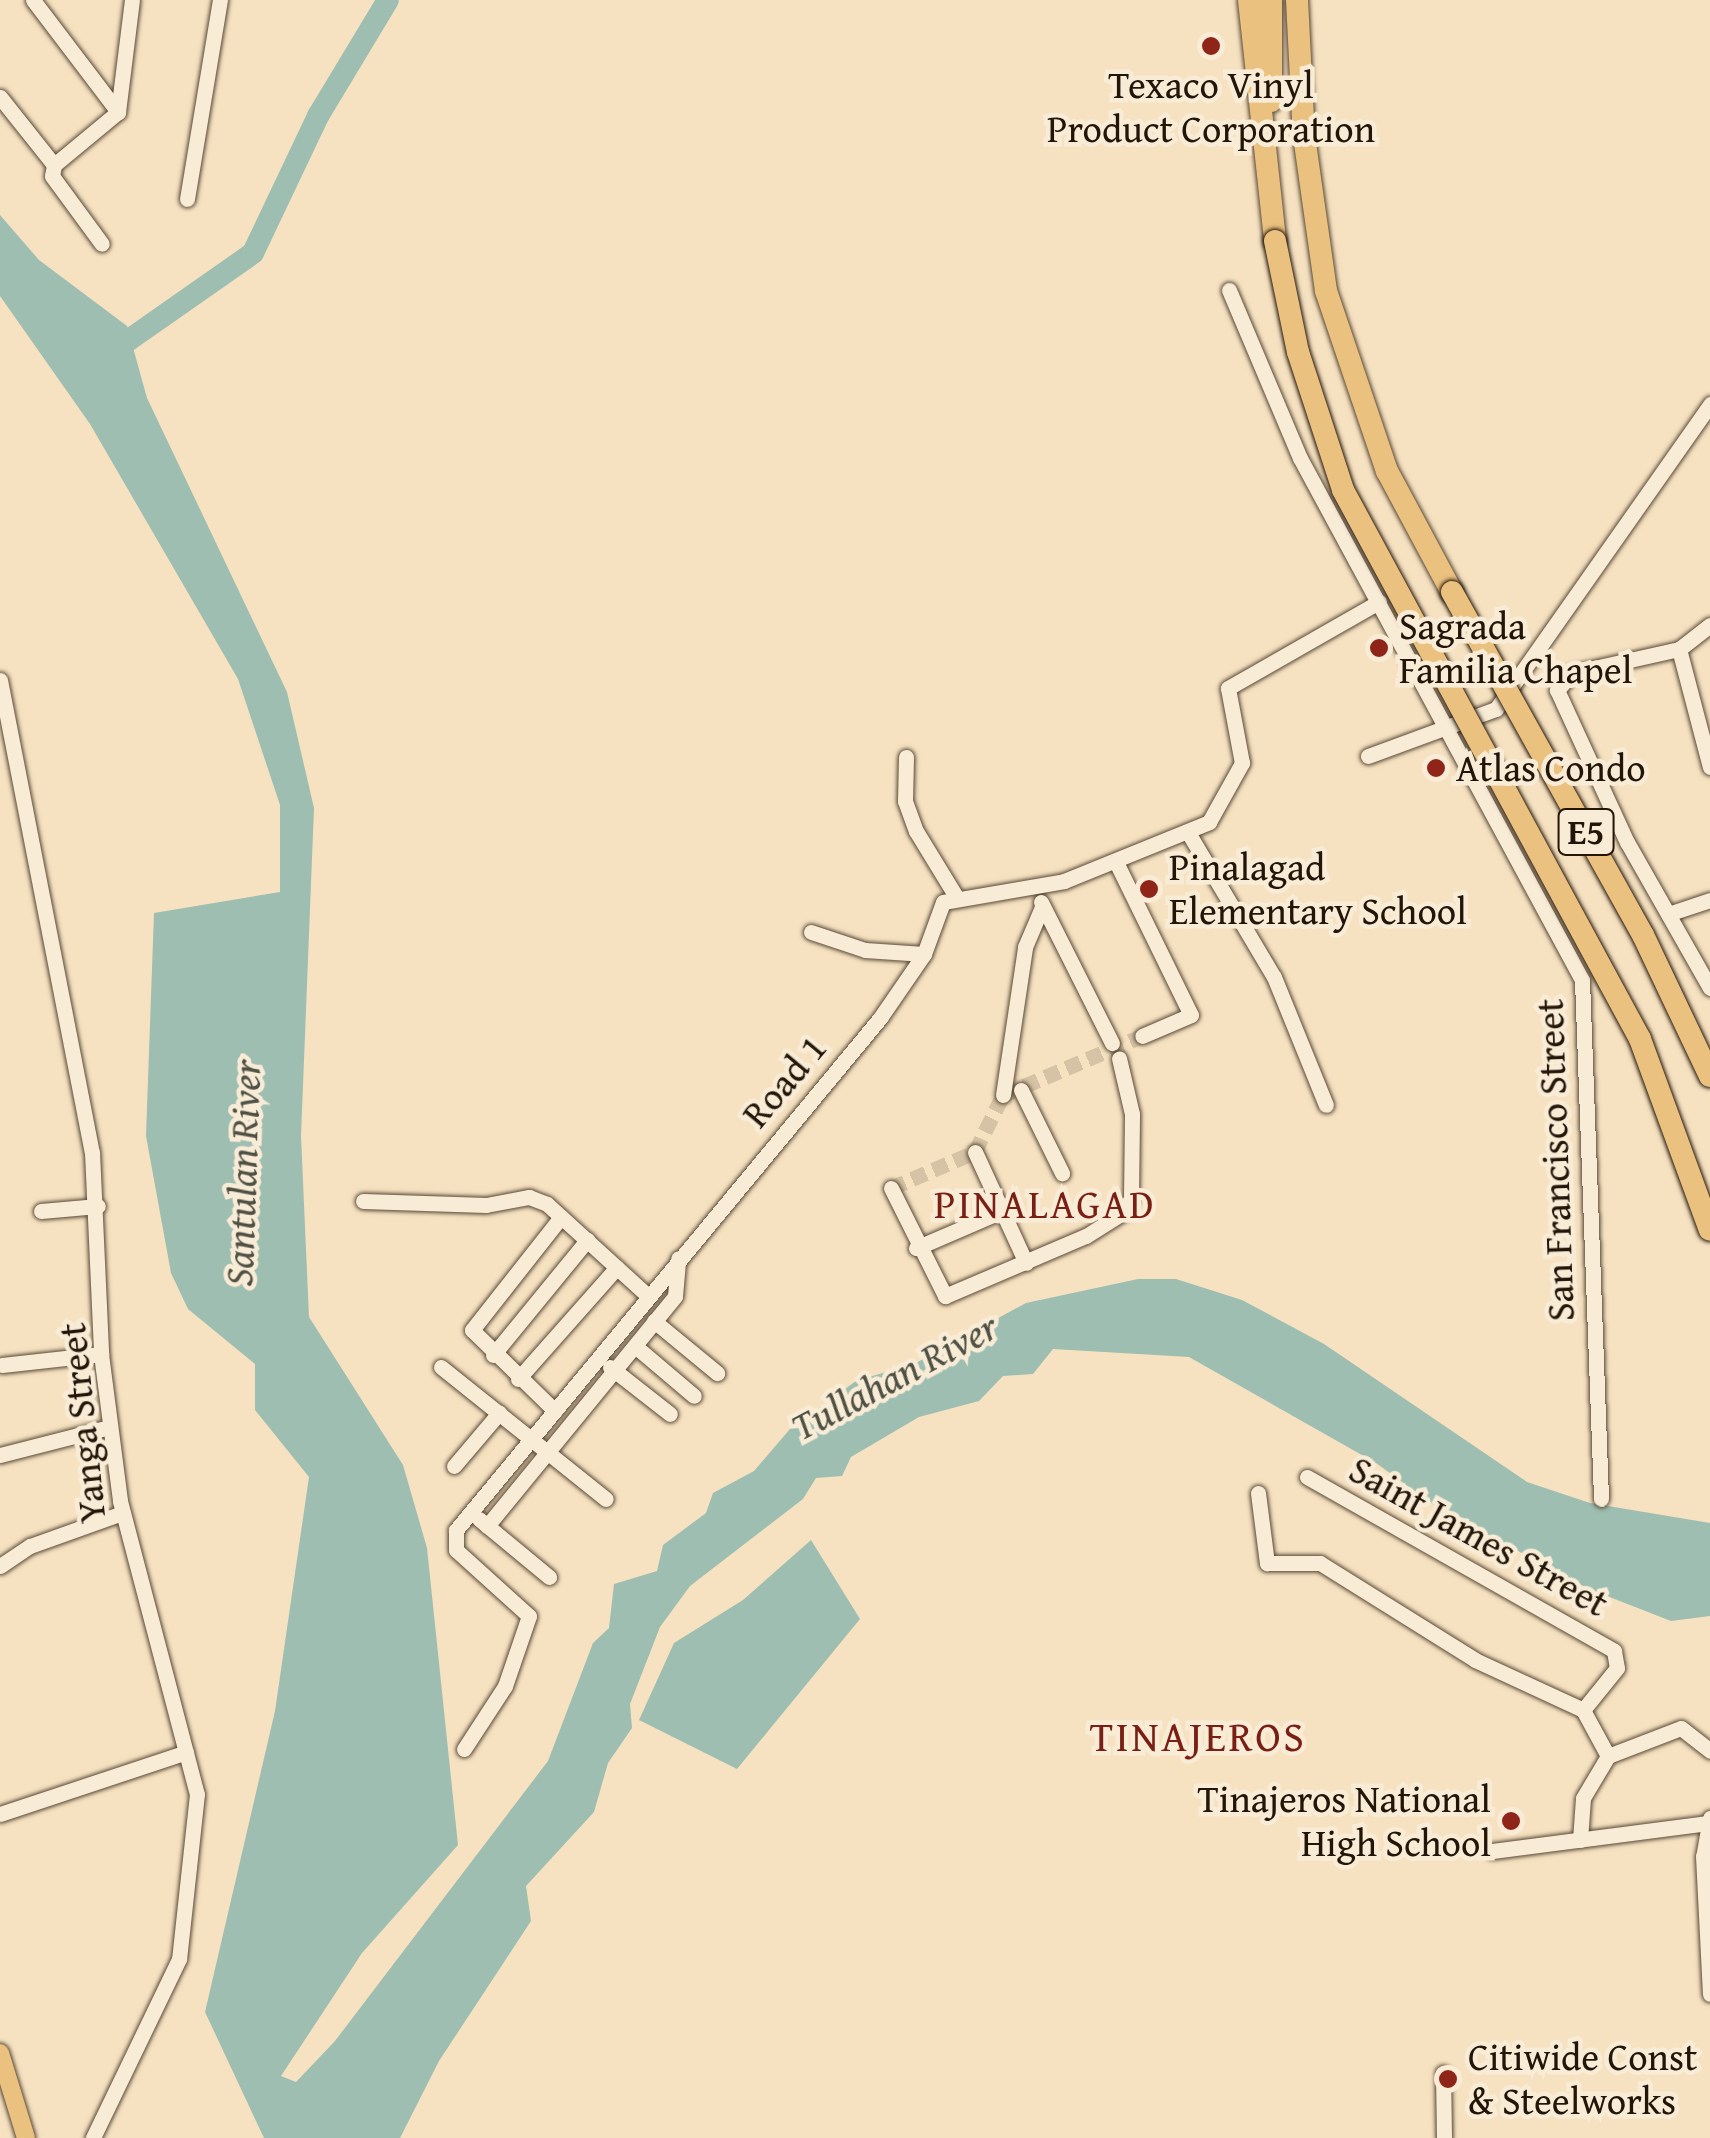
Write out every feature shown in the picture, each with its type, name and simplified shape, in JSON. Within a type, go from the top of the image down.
[{"type":"highway","points":[[1249,0],[1275,240]]},
{"type":"highway","name":"E5","points":[[1271,0],[1275,240],[1298,352],[1343,490],[1640,1039],[1710,1230]]},
{"type":"highway","name":"E5","points":[[1297,0],[1315,238],[1340,339],[1387,470],[1643,935],[1710,1076]]},
{"type":"highway","points":[[1313,0],[1315,238]]},
{"type":"main road","points":[[0,2053],[26,2138]]},
{"type":"street","points":[[33,0],[118,112]]},
{"type":"street","points":[[187,199],[220,0]]},
{"type":"street","points":[[102,244],[52,176],[54,165],[118,112],[131,1]]},
{"type":"street","points":[[0,97],[54,165]]},
{"type":"street","name":"San Francisco Street","points":[[1229,290],[1300,458],[1582,980],[1601,1500]]},
{"type":"street","points":[[1368,756],[1448,732],[1513,692],[1710,404]]},
{"type":"street","points":[[906,757],[905,801],[916,831],[953,896],[1038,888],[1116,864],[1209,822],[1240,771],[1242,740],[1228,688],[1379,602]]},
{"type":"street","points":[[1710,625],[1679,649],[1572,673],[1557,690],[1668,914],[1710,986]]},
{"type":"street","points":[[1679,649],[1710,767]]},
{"type":"street","name":"Yanga Street","points":[[0,680],[7,740],[98,1206],[101,1354],[122,1513],[196,1794],[179,1959],[93,2138]]},
{"type":"street","points":[[1692,700],[1710,700]]},
{"type":"street","points":[[1189,834],[1274,977],[1326,1105]]},
{"type":"street","points":[[1116,864],[1191,1015],[1142,1036]]},
{"type":"street","points":[[891,1188],[916,1248],[945,1296],[1111,1222],[1131,1198],[1132,1114],[1116,1050],[1042,907],[1038,888]]},
{"type":"street","name":"Road 1","points":[[472,1513],[678,1258],[880,1018],[924,954],[953,896]]},
{"type":"street","points":[[1668,914],[1710,900]]},
{"type":"street","points":[[1003,1095],[1026,947],[1042,907]]},
{"type":"street","points":[[811,932],[865,950],[924,954]]},
{"type":"street","points":[[1021,1090],[1062,1173]]},
{"type":"street","points":[[975,1152],[1026,1263]]},
{"type":"street","points":[[363,1200],[486,1205],[529,1197],[562,1217],[648,1296]]},
{"type":"street","points":[[41,1212],[98,1206]]},
{"type":"street","points":[[916,1248],[1002,1211]]},
{"type":"street","points":[[555,1411],[493,1355],[472,1325],[562,1217]]},
{"type":"street","points":[[493,1355],[587,1240]]},
{"type":"street","points":[[487,1526],[674,1296],[678,1258]]},
{"type":"street","points":[[518,1379],[617,1267]]},
{"type":"street","points":[[654,1322],[717,1373]]},
{"type":"street","points":[[634,1346],[694,1396]]},
{"type":"street","points":[[2,1364],[101,1354]]},
{"type":"street","points":[[599,1359],[670,1414]]},
{"type":"street","points":[[441,1367],[606,1498]]},
{"type":"street","points":[[454,1466],[499,1413]]},
{"type":"street","points":[[0,1456],[108,1427]]},
{"type":"street","name":"Saint James Street","points":[[1307,1477],[1614,1651],[1618,1668],[1583,1710]]},
{"type":"street","points":[[1258,1493],[1267,1563],[1320,1563],[1476,1660],[1583,1710],[1608,1756]]},
{"type":"street","points":[[0,1566],[30,1546],[122,1513]]},
{"type":"street","points":[[464,1749],[505,1686],[529,1616],[456,1550],[456,1530],[472,1513],[548,1577]]},
{"type":"street","points":[[1580,1840],[1582,1798],[1608,1756],[1681,1728],[1710,1751]]},
{"type":"street","points":[[0,1814],[186,1752]]},
{"type":"street","points":[[1492,1851],[1709,1820],[1710,1994]]},
{"type":"street","points":[[1443,2073],[1444,2138]]},
{"type":"water","points":[[0,215],[39,260],[127,326],[147,398],[287,692],[314,808],[301,1136],[309,1317],[403,1465],[427,1548],[458,1845],[362,1953],[281,2076],[296,2082],[335,2041],[548,1761],[593,1643],[609,1628],[614,1584],[657,1571],[663,1545],[706,1513],[713,1493],[754,1471],[790,1429],[856,1381],[916,1363],[1026,1303],[1138,1279],[1176,1279],[1242,1300],[1324,1344],[1527,1482],[1590,1503],[1710,1523],[1710,1616],[1671,1621],[1589,1589],[1438,1508],[1376,1463],[1189,1357],[1053,1349],[1033,1374],[1003,1376],[979,1401],[919,1417],[851,1457],[842,1476],[816,1478],[803,1499],[690,1586],[660,1627],[630,1704],[632,1728],[608,1763],[594,1812],[526,1886],[531,1921],[439,2061],[400,2138],[264,2138],[205,2012],[275,1711],[309,1477],[255,1410],[255,1364],[188,1309],[171,1273],[146,1136],[154,913],[280,892],[280,805],[238,679],[90,424],[0,296]]},
{"type":"water","points":[[811,1540],[860,1619],[737,1769],[639,1720],[674,1643],[743,1600]]},
{"type":"waterway","points":[[106,356],[253,253],[318,116],[388,0]]},
{"type":"tunnel","points":[[891,1188],[975,1152],[1003,1095],[1142,1036]]},
{"type":"place","name":"Texaco Vinyl Product Corporation","points":[[1211,46]]},
{"type":"place","name":"Sagrada Familia Chapel","points":[[1379,648]]},
{"type":"place","name":"Atlas Condo","points":[[1436,768]]},
{"type":"place","name":"Pinalagad Elementary School","points":[[1149,889]]},
{"type":"place","name":"Tinajeros National High School","points":[[1511,1821]]},
{"type":"place","name":"Citiwide Const & Steelworks","points":[[1448,2079]]},
{"type":"district","name":"PINALAGAD","points":[[1045,1204]]},
{"type":"district","name":"TINAJEROS","points":[[1198,1736]]},
{"type":"water label","name":"Santulan River","points":[[242,1173]]},
{"type":"water label","name":"Tullahan River","points":[[894,1376]]}]
